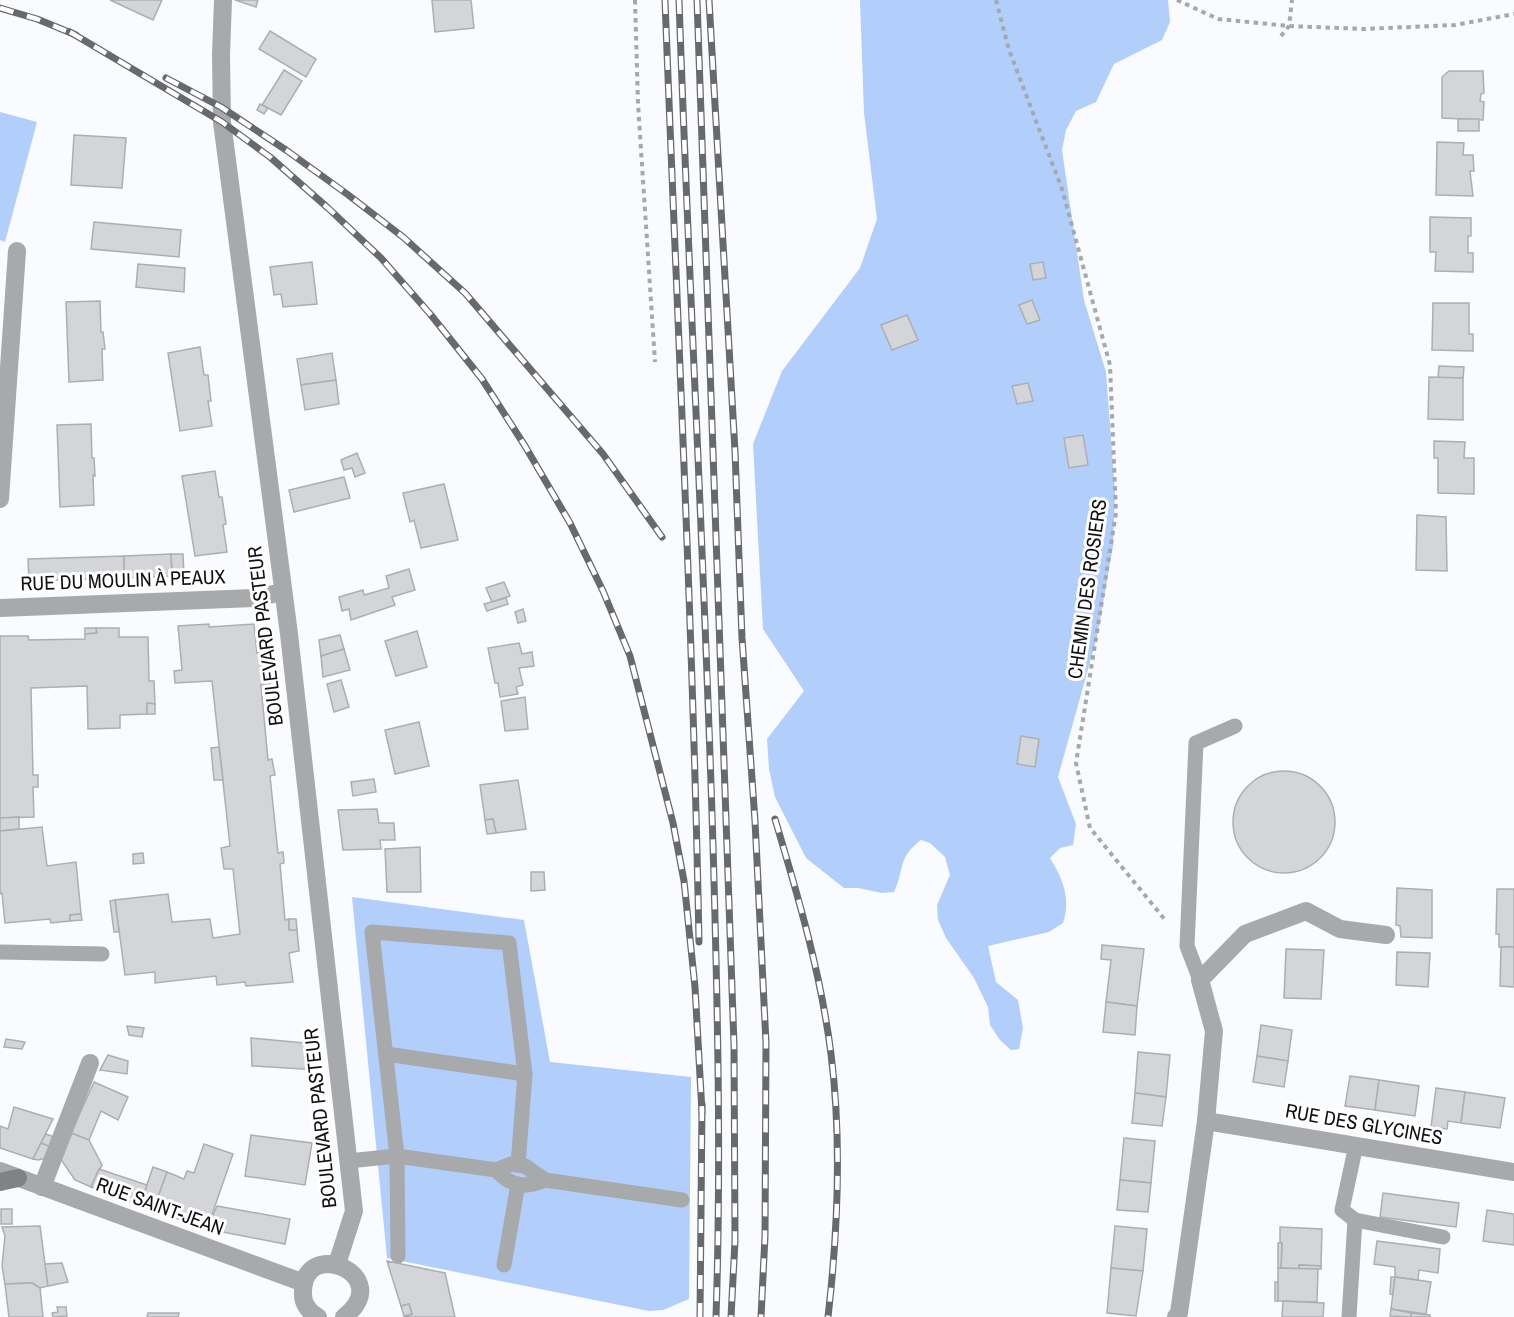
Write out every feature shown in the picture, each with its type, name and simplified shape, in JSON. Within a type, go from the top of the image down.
[{"type":"main road","points":[[0,1182],[18,1178]]},
{"type":"street","name":"BOULEVARD PASTEUR","points":[[223,0],[222,122],[283,592],[354,1211],[337,1264]]},
{"type":"street","points":[[0,499],[17,250]]},
{"type":"street","name":"RUE DU MOULIN À PEAUX","points":[[0,608],[254,598],[283,592]]},
{"type":"street","points":[[1176,1317],[1179,1313],[1206,1121],[1214,1031],[1200,980],[1245,934],[1306,911],[1341,929],[1386,935]]},
{"type":"street","points":[[42,1187],[90,1063]]},
{"type":"street","name":"RUE DES GLYCINES","points":[[1206,1121],[1514,1172]]},
{"type":"street","name":"RUE SAINT-JEAN","points":[[0,1171],[304,1283]]},
{"type":"street","points":[[318,1317],[307,1307],[303,1297],[304,1283],[315,1268],[326,1264],[337,1264],[348,1269],[356,1277],[360,1289],[358,1300],[347,1316]]},
{"type":"lane","points":[[1200,980],[1187,946],[1196,742],[1235,726]]},
{"type":"lane","points":[[398,1256],[397,1156],[372,932],[509,943],[525,1074],[518,1165]]},
{"type":"lane","points":[[0,952],[102,954]]},
{"type":"lane","points":[[386,1054],[525,1074]]},
{"type":"lane","points":[[1356,1145],[1342,1210],[1355,1220],[1443,1237]]},
{"type":"lane","points":[[348,1161],[397,1156],[496,1170],[511,1164],[525,1166],[545,1180]]},
{"type":"lane","points":[[496,1170],[508,1183],[525,1185],[545,1180],[682,1200]]},
{"type":"lane","points":[[504,1265],[518,1184]]},
{"type":"lane","points":[[1349,1317],[1355,1220]]},
{"type":"path","points":[[635,0],[638,104],[655,362]]},
{"type":"path","name":"CHEMIN DES ROSIERS","points":[[996,0],[1009,50],[1062,189],[1110,365],[1116,513],[1076,763],[1090,828],[1187,946]]},
{"type":"path","points":[[1177,0],[1218,19],[1289,26],[1364,29],[1421,27],[1455,25],[1514,14]]},
{"type":"path","points":[[1281,36],[1289,26],[1292,0]]},
{"type":"shaded area","points":[[860,0],[1168,0],[1170,22],[1162,40],[1114,64],[1096,102],[1076,111],[1066,130],[1062,150],[1084,300],[1106,372],[1115,492],[1113,546],[1097,637],[1058,777],[1076,824],[1073,845],[1060,848],[1050,858],[1059,874],[1066,897],[1063,923],[1049,932],[988,946],[996,982],[1018,1000],[1023,1028],[1019,1049],[1011,1050],[1000,1040],[990,1025],[988,1007],[974,978],[946,938],[938,920],[937,905],[950,875],[945,857],[930,843],[921,840],[908,852],[894,892],[882,893],[858,888],[844,888],[806,858],[775,797],[769,769],[767,739],[804,691],[763,629],[753,444],[782,371],[860,268],[877,219],[864,113]]},
{"type":"shaded area","points":[[0,112],[37,122],[5,242],[0,240]]},
{"type":"shaded area","points":[[352,897],[524,920],[550,1062],[691,1077],[689,1299],[663,1310],[649,1311],[387,1258]]},
{"type":"building","points":[[110,0],[162,0],[153,20]]},
{"type":"building","points":[[235,0],[258,0],[256,7]]},
{"type":"building","points":[[432,0],[471,0],[474,28],[435,32]]},
{"type":"building","points":[[270,31],[316,59],[306,77],[259,49]]},
{"type":"building","points":[[284,70],[302,81],[281,115],[262,105]]},
{"type":"building","points":[[1449,71],[1483,71],[1484,93],[1481,94],[1480,101],[1484,102],[1483,120],[1442,118],[1442,77]]},
{"type":"building","points":[[260,104],[268,108],[264,114],[257,110]]},
{"type":"building","points":[[1458,119],[1479,119],[1479,131],[1458,131]]},
{"type":"building","points":[[74,135],[126,138],[122,188],[71,185]]},
{"type":"building","points":[[1437,142],[1464,143],[1463,155],[1473,155],[1474,171],[1470,171],[1473,196],[1436,195]]},
{"type":"building","points":[[1430,217],[1471,218],[1468,253],[1473,253],[1473,272],[1435,271],[1436,252],[1430,252]]},
{"type":"building","points":[[94,222],[181,230],[179,257],[91,249]]},
{"type":"building","points":[[312,262],[317,304],[283,307],[281,294],[274,295],[270,267]]},
{"type":"building","points":[[1043,262],[1046,278],[1033,280],[1030,264]]},
{"type":"building","points":[[138,264],[185,268],[184,292],[136,287]]},
{"type":"building","points":[[1032,300],[1040,320],[1027,324],[1019,305]]},
{"type":"building","points":[[100,301],[101,332],[103,332],[105,349],[102,349],[103,380],[69,382],[66,302]]},
{"type":"building","points":[[1433,303],[1469,303],[1469,334],[1473,334],[1473,351],[1432,350]]},
{"type":"building","points":[[907,315],[918,340],[892,350],[881,325]]},
{"type":"building","points":[[200,347],[204,375],[208,375],[211,401],[208,401],[212,426],[180,431],[168,353]]},
{"type":"building","points":[[332,353],[336,380],[301,385],[297,359]]},
{"type":"building","points":[[1439,366],[1464,367],[1463,378],[1438,378]]},
{"type":"building","points":[[1429,377],[1463,378],[1463,420],[1428,419]]},
{"type":"building","points":[[336,380],[339,404],[305,410],[301,385]]},
{"type":"building","points":[[1028,383],[1033,401],[1017,404],[1012,386]]},
{"type":"building","points":[[91,424],[95,476],[93,475],[94,505],[60,507],[57,425]]},
{"type":"building","points":[[1083,435],[1088,465],[1069,468],[1064,438]]},
{"type":"building","points":[[1434,441],[1465,442],[1464,458],[1474,458],[1474,494],[1438,493],[1438,458],[1434,458]]},
{"type":"building","points":[[357,453],[365,473],[355,477],[352,468],[344,470],[341,460]]},
{"type":"building","points":[[215,471],[226,524],[223,525],[227,552],[195,556],[182,476]]},
{"type":"building","points":[[344,477],[350,498],[294,512],[289,490]]},
{"type":"building","points":[[444,484],[458,540],[421,548],[414,520],[410,522],[403,493]]},
{"type":"building","points":[[1417,515],[1446,517],[1447,571],[1416,570]]},
{"type":"building","points":[[171,554],[183,554],[184,576],[172,576]]},
{"type":"building","points":[[171,554],[172,576],[124,578],[124,556]]},
{"type":"building","points":[[124,556],[124,578],[29,581],[28,559]]},
{"type":"building","points":[[409,569],[415,590],[392,597],[395,605],[351,620],[349,609],[342,611],[339,597],[363,590],[364,595],[389,588],[386,576]]},
{"type":"building","points":[[504,582],[510,596],[492,602],[486,588]]},
{"type":"building","points":[[506,598],[508,604],[487,611],[484,604]]},
{"type":"building","points":[[523,609],[526,621],[518,623],[515,612]]},
{"type":"building","points":[[209,624],[209,627],[254,624],[257,653],[267,652],[269,674],[262,674],[264,685],[261,685],[268,760],[272,759],[275,775],[270,776],[278,853],[283,852],[284,863],[280,864],[285,920],[289,919],[289,930],[297,930],[299,951],[289,953],[293,982],[246,986],[245,982],[217,985],[216,976],[155,983],[155,972],[125,975],[115,900],[168,894],[172,922],[210,919],[213,938],[240,934],[233,869],[224,869],[221,848],[230,846],[212,681],[175,683],[174,671],[182,670],[178,626]]},
{"type":"building","points":[[85,628],[96,628],[97,633],[85,634]]},
{"type":"building","points":[[96,628],[119,628],[119,637],[148,637],[149,681],[154,681],[155,704],[147,703],[147,714],[120,715],[120,728],[88,729],[87,686],[31,688],[33,775],[38,775],[38,787],[33,787],[34,817],[0,818],[0,636],[28,636],[29,640],[85,639],[85,634],[97,633]]},
{"type":"building","points":[[417,631],[427,667],[396,676],[385,641]]},
{"type":"building","points":[[340,635],[344,649],[321,656],[319,640]]},
{"type":"building","points":[[519,643],[522,654],[532,652],[534,666],[519,668],[523,685],[516,687],[518,694],[500,697],[488,648]]},
{"type":"building","points":[[344,649],[350,670],[323,677],[321,656]]},
{"type":"building","points":[[262,674],[269,674],[270,685],[264,685]]},
{"type":"building","points":[[341,680],[349,707],[334,712],[327,684]]},
{"type":"building","points":[[525,697],[528,729],[505,731],[501,701]]},
{"type":"building","points":[[147,703],[155,704],[155,714],[147,714]]},
{"type":"building","points":[[419,722],[429,766],[395,774],[385,730]]},
{"type":"building","points":[[1021,736],[1039,739],[1035,767],[1017,764]]},
{"type":"building","points":[[219,747],[223,780],[214,780],[211,748]]},
{"type":"building","points":[[1284,771],[1303,775],[1320,786],[1331,803],[1335,822],[1331,841],[1320,858],[1303,869],[1284,873],[1265,869],[1248,858],[1237,841],[1233,822],[1237,803],[1248,786],[1265,775]]},
{"type":"building","points":[[374,779],[376,792],[353,796],[351,782]]},
{"type":"building","points":[[518,780],[526,829],[496,833],[493,819],[485,820],[480,785]]},
{"type":"building","points":[[377,809],[379,823],[394,823],[395,840],[380,840],[381,849],[343,850],[338,810]]},
{"type":"building","points":[[19,817],[19,829],[0,831],[0,818]]},
{"type":"building","points":[[493,819],[496,833],[487,834],[485,820]]},
{"type":"building","points":[[42,827],[47,866],[76,862],[81,914],[70,915],[70,921],[51,923],[50,919],[5,923],[2,893],[0,894],[0,831]]},
{"type":"building","points":[[420,847],[421,892],[387,892],[385,849]]},
{"type":"building","points":[[143,853],[144,863],[133,864],[133,854]]},
{"type":"building","points":[[531,872],[544,872],[545,890],[531,891]]},
{"type":"building","points":[[1397,888],[1432,890],[1432,938],[1401,937],[1400,926],[1396,925]]},
{"type":"building","points":[[1497,889],[1514,889],[1514,947],[1499,947],[1499,934],[1496,934]]},
{"type":"building","points":[[115,900],[119,932],[114,932],[110,901]]},
{"type":"building","points":[[81,914],[82,920],[70,921],[70,915]]},
{"type":"building","points":[[289,919],[296,919],[297,930],[289,930]]},
{"type":"building","points":[[1102,945],[1144,949],[1137,1006],[1106,1002],[1111,960],[1101,959]]},
{"type":"building","points":[[1501,947],[1514,947],[1514,987],[1500,986]]},
{"type":"building","points":[[1286,949],[1324,950],[1321,999],[1284,998]]},
{"type":"building","points":[[1397,952],[1430,953],[1428,987],[1396,985]]},
{"type":"building","points":[[1106,1002],[1137,1006],[1135,1035],[1103,1032]]},
{"type":"building","points":[[1261,1025],[1292,1030],[1288,1061],[1257,1056]]},
{"type":"building","points":[[127,1026],[144,1028],[142,1037],[129,1035]]},
{"type":"building","points":[[251,1038],[315,1044],[318,1070],[252,1066]]},
{"type":"building","points":[[6,1039],[25,1042],[22,1049],[4,1047]]},
{"type":"building","points":[[1138,1052],[1170,1055],[1166,1097],[1135,1093]]},
{"type":"building","points":[[108,1055],[128,1061],[127,1074],[100,1070]]},
{"type":"building","points":[[1257,1056],[1288,1061],[1284,1087],[1253,1082]]},
{"type":"building","points":[[1350,1076],[1379,1080],[1375,1110],[1345,1106]]},
{"type":"building","points":[[1379,1080],[1419,1086],[1415,1116],[1375,1110]]},
{"type":"building","points":[[94,1082],[128,1097],[118,1120],[101,1111],[89,1140],[71,1133]]},
{"type":"building","points":[[1436,1088],[1465,1092],[1461,1123],[1448,1121],[1447,1129],[1431,1127]]},
{"type":"building","points":[[1465,1092],[1505,1098],[1500,1128],[1461,1123]]},
{"type":"building","points":[[1135,1093],[1166,1097],[1162,1126],[1132,1123]]},
{"type":"building","points":[[14,1107],[53,1119],[33,1159],[0,1148],[0,1126],[8,1129]]},
{"type":"building","points":[[71,1133],[89,1140],[102,1165],[91,1187],[75,1180],[60,1158]]},
{"type":"building","points":[[46,1134],[54,1137],[50,1147],[41,1143]]},
{"type":"building","points":[[251,1135],[312,1143],[305,1185],[245,1176]]},
{"type":"building","points":[[1124,1138],[1155,1141],[1151,1183],[1120,1180]]},
{"type":"building","points":[[41,1143],[51,1147],[46,1158],[33,1159]]},
{"type":"building","points":[[204,1144],[233,1154],[207,1229],[153,1210],[167,1172],[184,1179],[187,1171],[194,1173]]},
{"type":"building","points":[[153,1167],[167,1172],[153,1210],[140,1205]]},
{"type":"building","points":[[99,1169],[147,1185],[140,1205],[91,1187]]},
{"type":"building","points":[[1120,1180],[1151,1183],[1148,1212],[1117,1210]]},
{"type":"building","points":[[1383,1193],[1459,1203],[1456,1227],[1380,1217]]},
{"type":"building","points":[[217,1206],[290,1219],[285,1244],[207,1229]]},
{"type":"building","points":[[1,1209],[12,1209],[12,1224],[1,1224]]},
{"type":"building","points":[[1487,1210],[1514,1214],[1514,1245],[1483,1241]]},
{"type":"building","points":[[40,1226],[48,1286],[40,1288],[32,1283],[5,1284],[2,1266],[5,1236],[2,1227]]},
{"type":"building","points":[[1115,1226],[1147,1229],[1143,1271],[1111,1268]]},
{"type":"building","points":[[1280,1227],[1322,1229],[1321,1266],[1299,1265],[1299,1269],[1281,1268]]},
{"type":"building","points":[[1377,1241],[1440,1249],[1438,1273],[1419,1270],[1418,1280],[1395,1277],[1395,1267],[1374,1264]]},
{"type":"building","points":[[1278,1243],[1282,1243],[1281,1268],[1278,1268]]},
{"type":"building","points":[[387,1261],[445,1273],[455,1317],[404,1317],[412,1314],[409,1304],[401,1306]]},
{"type":"building","points":[[62,1263],[68,1282],[48,1286],[45,1264]]},
{"type":"building","points":[[1299,1265],[1321,1266],[1321,1269],[1299,1269]]},
{"type":"building","points":[[1111,1268],[1143,1271],[1136,1316],[1107,1313]]},
{"type":"building","points":[[1278,1268],[1318,1269],[1317,1302],[1278,1301]]},
{"type":"building","points":[[1391,1277],[1395,1277],[1393,1295],[1390,1294]]},
{"type":"building","points":[[1395,1277],[1431,1282],[1426,1314],[1391,1309]]},
{"type":"building","points":[[1275,1282],[1278,1282],[1278,1301],[1275,1301]]},
{"type":"building","points":[[32,1283],[40,1288],[43,1317],[9,1317],[5,1284]]},
{"type":"building","points":[[1283,1301],[1324,1303],[1323,1317],[1282,1317]]},
{"type":"building","points":[[409,1304],[412,1314],[404,1316],[401,1306]]},
{"type":"building","points":[[57,1307],[66,1307],[67,1316],[53,1317],[52,1313],[58,1312]]},
{"type":"building","points":[[1391,1309],[1411,1313],[1411,1317],[1390,1316]]},
{"type":"building","points":[[148,1313],[179,1313],[178,1317],[147,1317]]},
{"type":"building","points":[[1411,1313],[1430,1315],[1430,1317],[1411,1317]]},
{"type":"railway","points":[[665,0],[689,589],[699,942]]},
{"type":"railway","points":[[679,0],[714,880],[718,1098],[716,1317]]},
{"type":"railway","points":[[697,0],[734,1045],[735,1241],[731,1317]]},
{"type":"railway","points":[[709,0],[735,451],[742,638],[755,821],[766,1043],[765,1236],[761,1317]]},
{"type":"railway","points":[[0,8],[37,19],[76,35]]},
{"type":"railway","points":[[70,32],[222,122],[270,157],[328,208],[381,258],[431,315],[482,379],[525,446],[570,523],[603,591],[630,656],[673,823],[684,881],[695,987],[702,1112]]},
{"type":"railway","points":[[166,78],[221,107],[286,150],[403,237],[465,293],[603,454],[662,537]]},
{"type":"railway","points":[[775,819],[815,965],[831,1054],[838,1153],[834,1251],[828,1317]]},
{"type":"railway","points":[[700,1317],[702,1104]]}]
